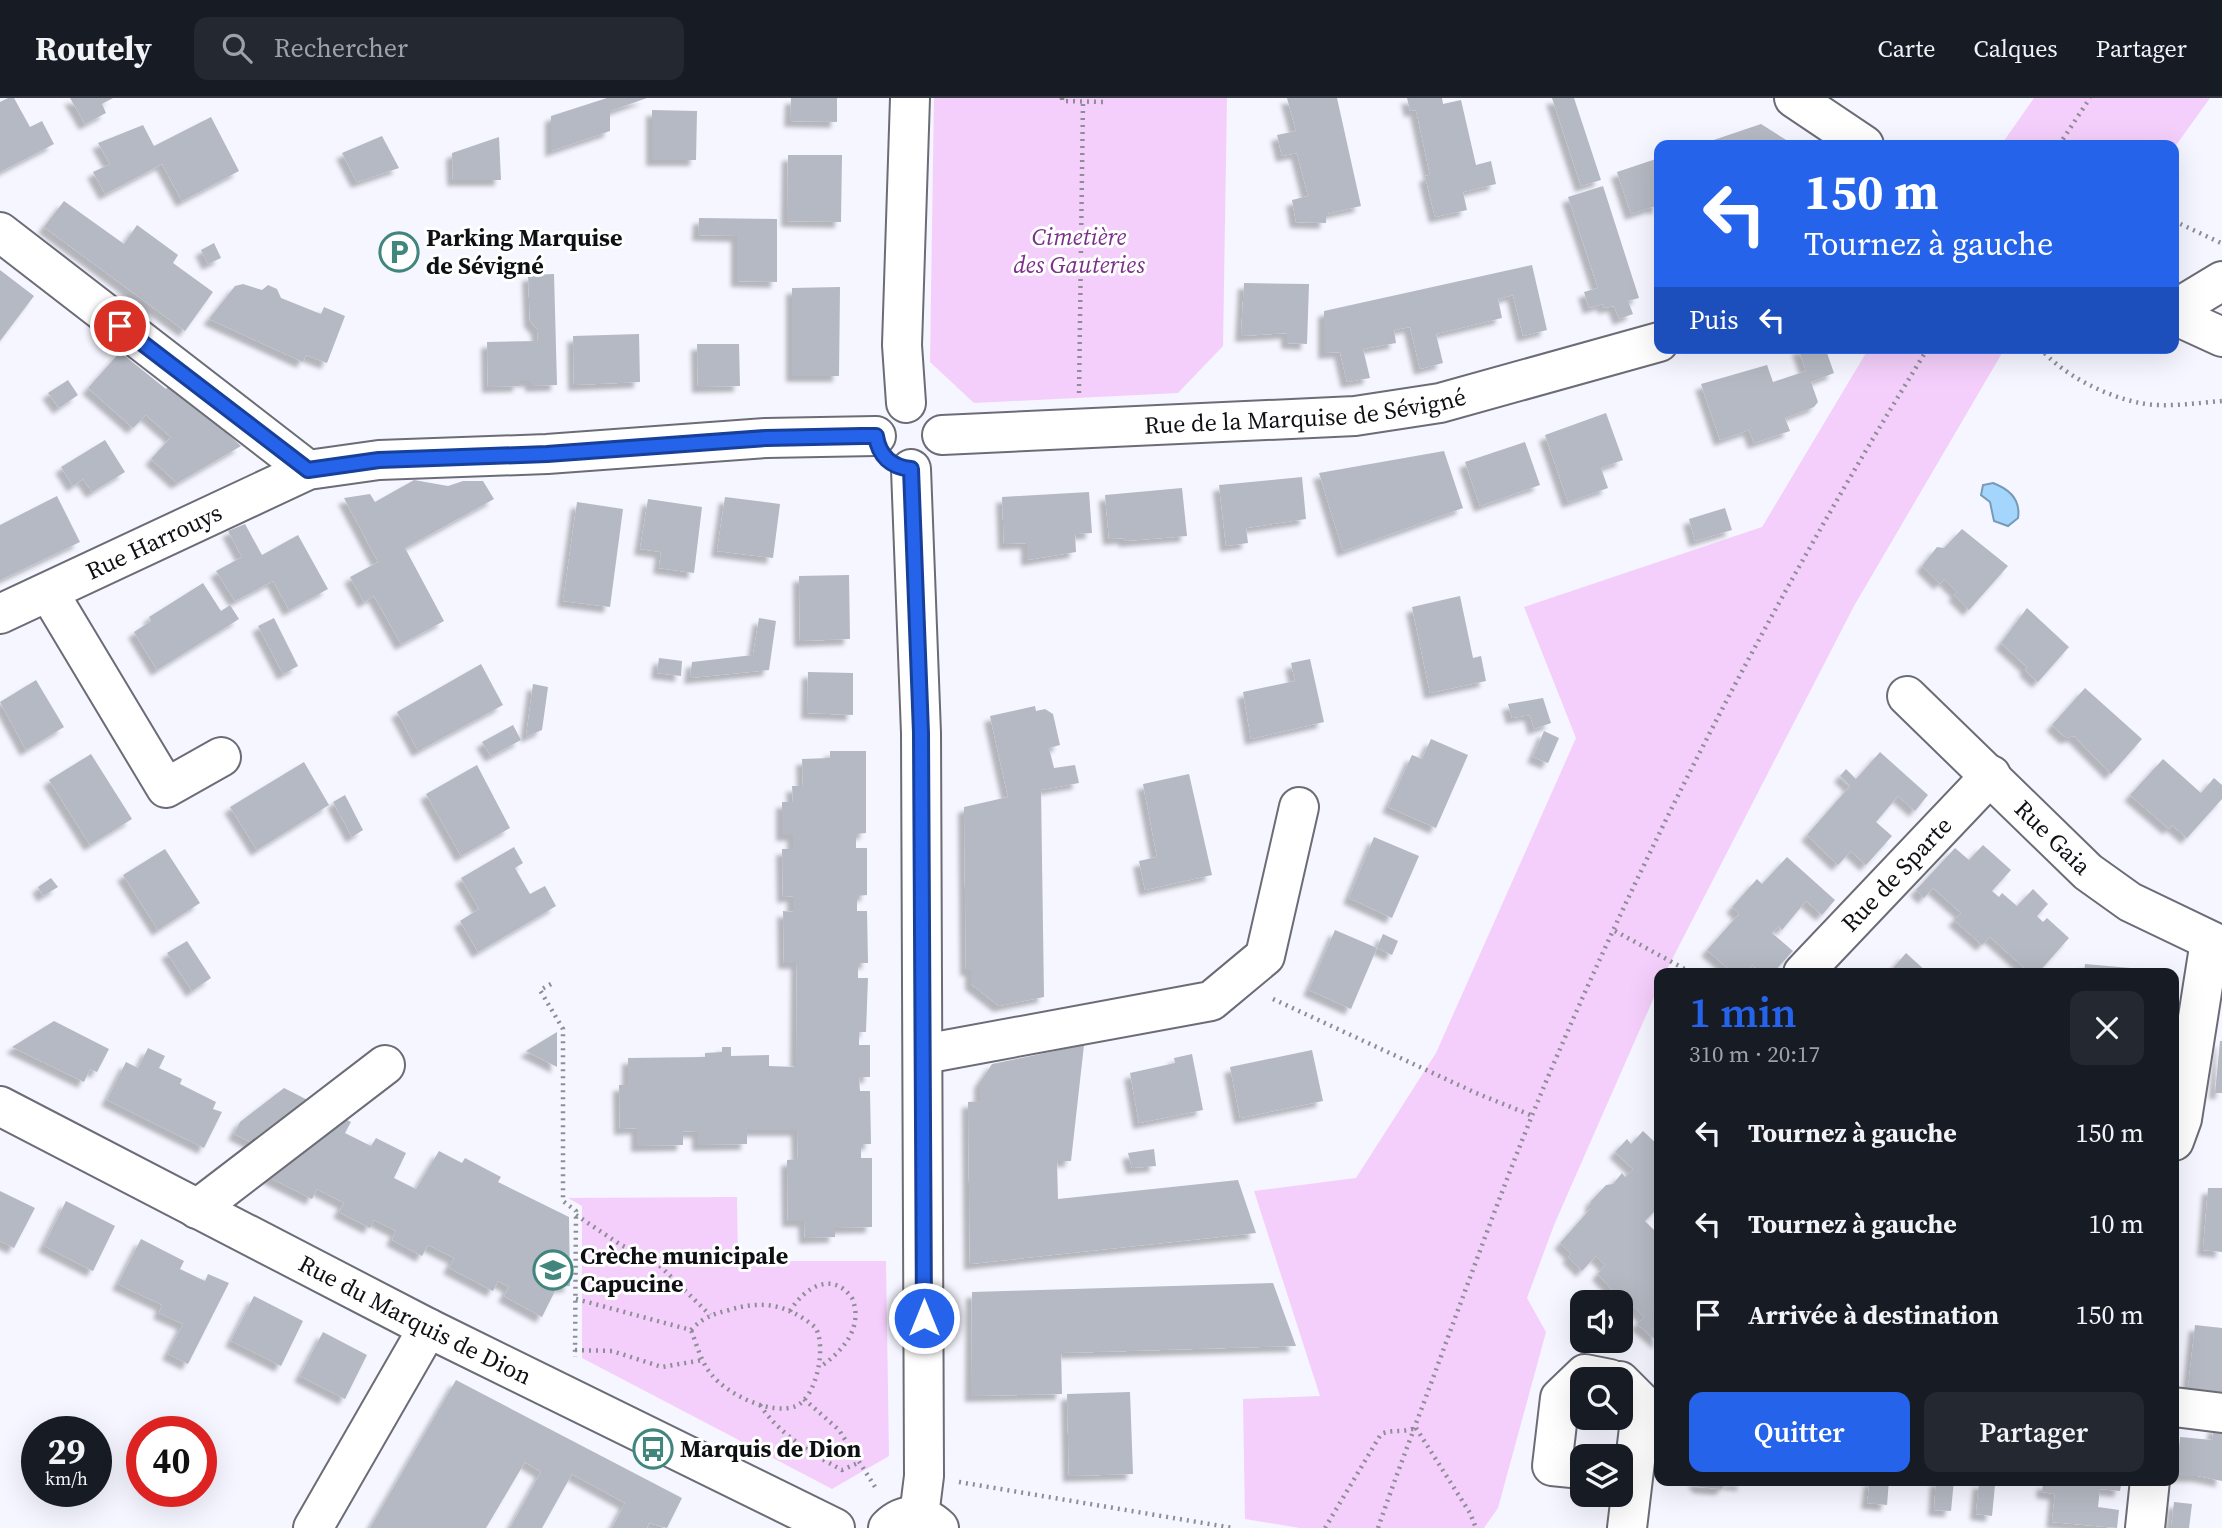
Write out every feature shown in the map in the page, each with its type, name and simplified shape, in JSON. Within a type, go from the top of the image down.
[{"type":"street","points":[[906,403],[902,345],[910,98]]},
{"type":"street","points":[[1794,98],[1857,140]]},
{"type":"street","points":[[0,232],[308,470],[379,460],[547,454],[766,438],[876,436]]},
{"type":"street","points":[[2179,307],[2222,281]]},
{"type":"street","points":[[2179,317],[2222,337]]},
{"type":"street","name":"Rue de la Marquise de Sévigné","points":[[942,435],[1355,416],[1440,403],[1654,343]]},
{"type":"street","points":[[906,403],[927,408],[934,415],[942,435],[937,454],[930,461],[911,469],[900,468],[883,456],[876,436],[881,417],[897,405],[906,403]]},
{"type":"street","points":[[911,469],[921,733],[924,1054],[924,1476],[912,1523]]},
{"type":"street","name":"Rue Harrouys","points":[[0,614],[50,593],[308,470]]},
{"type":"street","points":[[50,593],[166,788],[221,757]]},
{"type":"street","name":"Rue Gaia","points":[[1907,696],[2088,872],[2130,902],[2216,943]]},
{"type":"street","name":"Rue de Sparte","points":[[1808,968],[1991,775]]},
{"type":"street","points":[[924,1054],[1211,1001],[1265,956],[1299,807]]},
{"type":"street","points":[[2179,1127],[2216,943]]},
{"type":"street","points":[[197,1209],[385,1065]]},
{"type":"street","name":"Rue du Marquis de Dion","points":[[0,1106],[428,1328],[835,1528]]},
{"type":"street","points":[[313,1528],[428,1328]]},
{"type":"street","points":[[1570,1388],[1560,1398],[1552,1466],[1570,1468]]},
{"type":"street","points":[[1633,1394],[1642,1403],[1633,1446]]},
{"type":"street","points":[[2179,1408],[2222,1413]]},
{"type":"street","points":[[2145,1528],[2149,1486]]},
{"type":"street","points":[[1627,1507],[1627,1528]]},
{"type":"path","points":[[1062,98],[1062,101],[1103,102],[1103,98]]},
{"type":"path","points":[[2062,140],[2090,98]]},
{"type":"path","points":[[1079,429],[1083,101]]},
{"type":"path","points":[[2179,223],[2222,243]]},
{"type":"path","points":[[1378,1528],[1533,1116],[1615,931],[1744,669],[1850,475],[1924,354]]},
{"type":"path","points":[[2045,354],[2068,373],[2114,396],[2142,404],[2222,401]]},
{"type":"path","points":[[1615,931],[1683,968]]},
{"type":"path","points":[[1235,981],[1476,1093],[1533,1116]]},
{"type":"path","points":[[551,984],[540,990],[563,1029],[563,1201],[576,1211],[575,1400]]},
{"type":"path","points":[[576,1215],[615,1242],[658,1264],[710,1315]]},
{"type":"path","points":[[790,1311],[796,1300],[815,1285],[836,1285],[852,1298],[856,1318],[851,1335],[839,1351],[819,1367]]},
{"type":"path","points":[[576,1298],[691,1330]]},
{"type":"path","points":[[751,1303],[790,1311],[810,1323],[819,1333],[819,1367],[804,1399],[796,1406],[776,1408],[760,1405],[724,1386],[712,1375],[691,1330],[710,1315],[751,1303]]},
{"type":"path","points":[[575,1350],[612,1351],[662,1367],[703,1360]]},
{"type":"path","points":[[804,1399],[839,1430],[860,1462],[912,1523]]},
{"type":"path","points":[[760,1405],[772,1422],[821,1460],[842,1469],[860,1462]]},
{"type":"path","points":[[1325,1528],[1381,1434],[1392,1429],[1406,1432],[1416,1427]]},
{"type":"path","points":[[1416,1427],[1470,1513],[1476,1528]]},
{"type":"path","points":[[924,1476],[1233,1528]]},
{"type":"green space","name":"Cimetière des Gauteries","points":[[934,98],[1227,98],[1223,346],[1178,393],[974,403],[930,362]]},
{"type":"green space","points":[[2034,98],[2210,98],[2179,141],[2005,140]]},
{"type":"green space","points":[[1865,354],[2001,354],[1854,606],[1668,968],[1654,968],[1654,997],[1554,1225],[1527,1298],[1546,1332],[1498,1508],[1484,1528],[1300,1528],[1245,1519],[1243,1399],[1320,1396],[1254,1191],[1356,1178],[1436,1053],[1576,738],[1524,607],[1762,527]]},
{"type":"green space","points":[[737,1197],[738,1261],[886,1261],[889,1456],[832,1489],[582,1358],[582,1206],[568,1198]]},
{"type":"water","points":[[1993,483],[2009,492],[2018,505],[2018,518],[2008,526],[1994,521],[1990,502],[1981,495],[1983,485]]},
{"type":"building","points":[[14,98],[30,127],[42,121],[54,144],[0,172],[0,102]]},
{"type":"building","points":[[70,98],[113,98],[102,104],[106,113],[85,124]]},
{"type":"building","points":[[607,98],[647,98],[610,111],[610,131],[551,151],[551,116]]},
{"type":"building","points":[[791,98],[837,98],[837,122],[790,121]]},
{"type":"building","points":[[1287,98],[1337,98],[1361,206],[1326,214],[1326,223],[1296,222],[1292,200],[1308,196],[1297,153],[1282,156],[1277,135],[1296,131]]},
{"type":"building","points":[[1407,98],[1442,98],[1443,104],[1461,100],[1476,165],[1491,161],[1496,184],[1463,192],[1467,210],[1435,217],[1425,176],[1430,175],[1416,110],[1410,111]]},
{"type":"building","points":[[1552,98],[1574,98],[1601,180],[1581,186]]},
{"type":"building","points":[[652,110],[697,111],[696,160],[652,160]]},
{"type":"building","points":[[211,117],[239,171],[182,201],[162,164],[105,194],[93,172],[110,164],[98,143],[143,125],[154,146]]},
{"type":"building","points":[[1761,124],[1786,140],[1714,140]]},
{"type":"building","points":[[382,136],[399,168],[357,182],[342,153]]},
{"type":"building","points":[[499,137],[501,180],[453,180],[452,153]]},
{"type":"building","points":[[788,155],[842,155],[841,222],[787,221]]},
{"type":"building","points":[[1654,160],[1654,207],[1631,214],[1617,172]]},
{"type":"building","points":[[1603,186],[1639,298],[1628,301],[1633,314],[1619,319],[1614,306],[1604,308],[1603,304],[1589,308],[1584,292],[1598,288],[1568,197]]},
{"type":"building","points":[[64,201],[124,244],[137,225],[178,255],[173,263],[213,292],[185,331],[44,227]]},
{"type":"building","points":[[699,218],[777,219],[777,282],[737,281],[737,236],[698,235]]},
{"type":"building","points":[[214,243],[221,258],[208,264],[201,250]]},
{"type":"building","points":[[1532,265],[1547,330],[1523,336],[1513,295],[1498,299],[1502,318],[1436,334],[1443,363],[1420,369],[1410,327],[1394,330],[1396,343],[1363,349],[1370,378],[1347,382],[1340,352],[1324,353],[1324,311]]},
{"type":"building","points":[[0,270],[34,296],[0,341]]},
{"type":"building","points":[[554,274],[557,385],[531,386],[531,381],[519,381],[519,386],[488,387],[487,342],[538,341],[537,329],[530,321],[528,275]]},
{"type":"building","points":[[1244,283],[1309,284],[1307,344],[1287,343],[1287,333],[1241,336]]},
{"type":"building","points":[[243,284],[262,290],[268,285],[277,289],[281,298],[321,314],[324,307],[345,316],[327,363],[306,355],[303,362],[209,319],[235,286]]},
{"type":"building","points":[[840,287],[839,376],[792,376],[792,288]]},
{"type":"building","points":[[639,334],[640,382],[574,385],[573,336]]},
{"type":"building","points":[[697,344],[739,344],[740,386],[698,387]]},
{"type":"building","points":[[120,352],[166,389],[171,384],[176,387],[241,446],[177,483],[151,459],[171,437],[146,415],[133,428],[88,388]]},
{"type":"building","points":[[1800,354],[1827,354],[1834,373],[1811,382],[1818,402],[1814,407],[1785,418],[1790,431],[1754,443],[1749,430],[1720,440],[1701,384],[1767,365],[1773,382],[1806,371]]},
{"type":"building","points":[[68,380],[78,395],[59,408],[48,393]]},
{"type":"building","points":[[1606,413],[1623,460],[1601,468],[1608,488],[1568,502],[1545,435]]},
{"type":"building","points":[[105,440],[125,472],[92,492],[83,479],[73,486],[61,467]]},
{"type":"building","points":[[1525,442],[1540,485],[1480,506],[1465,462]]},
{"type":"building","points":[[1444,451],[1463,508],[1343,551],[1319,473]]},
{"type":"building","points":[[1302,477],[1306,519],[1246,528],[1248,543],[1226,546],[1219,485]]},
{"type":"building","points":[[414,480],[448,486],[463,481],[483,481],[494,499],[405,548],[444,621],[401,644],[374,596],[364,602],[350,577],[378,562],[344,498],[370,494],[375,502]]},
{"type":"building","points":[[1182,488],[1187,536],[1125,541],[1124,538],[1109,539],[1105,495]]},
{"type":"building","points":[[1089,492],[1092,533],[1075,534],[1076,552],[1027,560],[1027,543],[1004,544],[1002,497]]},
{"type":"building","points":[[57,496],[80,542],[0,580],[0,525]]},
{"type":"building","points":[[725,497],[780,504],[773,558],[717,551]]},
{"type":"building","points":[[648,499],[702,507],[694,573],[659,568],[661,552],[640,549]]},
{"type":"building","points":[[577,502],[623,509],[610,607],[563,601]]},
{"type":"building","points":[[1725,508],[1732,530],[1695,541],[1689,519]]},
{"type":"building","points":[[245,524],[262,555],[298,535],[328,589],[289,610],[273,581],[235,601],[216,571],[242,557],[228,531]]},
{"type":"building","points":[[1962,529],[2008,566],[1969,610],[1954,595],[1957,592],[1944,579],[1940,584],[1922,566],[1937,547],[1944,548]]},
{"type":"building","points":[[849,575],[850,639],[800,641],[799,576]]},
{"type":"building","points":[[203,583],[221,611],[230,605],[239,619],[157,670],[134,632],[151,621],[149,617]]},
{"type":"building","points":[[1460,596],[1473,658],[1481,656],[1486,681],[1430,693],[1412,607]]},
{"type":"building","points":[[2027,608],[2069,647],[2038,682],[2025,670],[2027,667],[2001,643]]},
{"type":"building","points":[[274,618],[298,666],[283,674],[258,626]]},
{"type":"building","points":[[759,618],[776,621],[769,670],[690,678],[692,662],[753,655]]},
{"type":"building","points":[[659,658],[682,661],[681,676],[657,673]]},
{"type":"building","points":[[1310,659],[1324,722],[1251,739],[1243,692],[1295,681],[1291,663]]},
{"type":"building","points":[[481,664],[503,705],[418,751],[397,712]]},
{"type":"building","points":[[808,672],[853,673],[853,715],[807,713]]},
{"type":"building","points":[[36,680],[64,727],[26,750],[0,702]]},
{"type":"building","points":[[533,684],[548,687],[542,730],[526,737]]},
{"type":"building","points":[[2085,688],[2142,739],[2111,774],[2074,736],[2066,738],[2052,725]]},
{"type":"building","points":[[1543,698],[1551,723],[1534,729],[1530,715],[1512,718],[1508,704]]},
{"type":"building","points":[[1035,706],[1036,711],[1045,709],[1053,714],[1060,745],[1049,748],[1054,768],[1075,765],[1079,783],[1041,790],[1044,997],[999,1006],[971,984],[971,970],[966,970],[964,807],[1008,797],[990,716]]},
{"type":"building","points":[[513,725],[521,740],[491,756],[482,742]]},
{"type":"building","points":[[1544,731],[1559,738],[1548,763],[1533,757]]},
{"type":"building","points":[[1431,739],[1468,755],[1436,828],[1388,807],[1412,755],[1422,759]]},
{"type":"building","points":[[830,751],[866,751],[866,833],[856,834],[856,848],[867,848],[867,895],[857,896],[857,911],[867,911],[868,963],[858,963],[858,978],[868,978],[866,1032],[859,1032],[859,1045],[870,1045],[870,1077],[859,1077],[860,1091],[870,1091],[871,1144],[861,1144],[861,1158],[872,1158],[872,1227],[835,1228],[835,1237],[805,1238],[804,1221],[788,1221],[787,1160],[798,1159],[797,1130],[747,1130],[747,1144],[698,1145],[698,1132],[683,1131],[683,1145],[637,1146],[637,1128],[620,1129],[619,1085],[628,1085],[628,1058],[705,1057],[705,1053],[722,1052],[722,1047],[731,1047],[731,1056],[769,1055],[769,1066],[796,1067],[797,963],[784,963],[783,911],[793,912],[793,896],[783,897],[782,849],[793,849],[793,835],[782,835],[782,802],[793,802],[792,786],[803,786],[802,759],[830,758]]},
{"type":"building","points":[[1880,752],[1928,795],[1915,811],[1898,796],[1876,822],[1892,836],[1866,865],[1851,851],[1838,865],[1807,835],[1850,786],[1840,776],[1846,769],[1856,779]]},
{"type":"building","points":[[91,754],[132,819],[90,845],[49,780]]},
{"type":"building","points":[[2163,759],[2201,793],[2214,778],[2222,785],[2222,799],[2187,838],[2172,825],[2169,829],[2130,795]]},
{"type":"building","points":[[304,762],[329,805],[257,850],[230,807]]},
{"type":"building","points":[[477,765],[510,828],[461,856],[426,794]]},
{"type":"building","points":[[1189,774],[1212,875],[1145,890],[1139,861],[1157,857],[1143,784]]},
{"type":"building","points":[[345,795],[363,830],[352,837],[333,802]]},
{"type":"building","points":[[1374,837],[1419,856],[1392,918],[1349,898]]},
{"type":"building","points":[[1983,845],[2011,870],[1992,891],[1999,897],[2002,893],[2017,906],[2033,889],[2048,904],[2037,916],[2043,922],[2047,918],[2069,938],[2042,968],[2024,968],[1990,937],[1982,945],[1954,920],[1961,913],[1933,888],[1924,898],[1916,890],[1955,848],[1969,860]]},
{"type":"building","points":[[514,847],[523,863],[515,868],[530,894],[545,886],[556,906],[478,952],[460,921],[479,909],[461,878]]},
{"type":"building","points":[[165,849],[200,903],[158,930],[123,875]]},
{"type":"building","points":[[1787,857],[1835,900],[1822,915],[1806,901],[1782,930],[1779,926],[1772,933],[1793,951],[1778,968],[1755,968],[1752,965],[1750,968],[1727,968],[1707,950],[1739,914],[1732,907],[1757,879],[1762,884]]},
{"type":"building","points":[[51,878],[58,887],[43,896],[38,887]]},
{"type":"building","points":[[1335,930],[1377,948],[1351,1009],[1309,990]]},
{"type":"building","points":[[1383,934],[1398,941],[1392,955],[1377,948]]},
{"type":"building","points":[[187,941],[211,978],[192,991],[167,953]]},
{"type":"building","points":[[1906,953],[1922,968],[1893,968]]},
{"type":"building","points":[[2085,964],[2131,968],[2085,968]]},
{"type":"building","points":[[54,1021],[109,1049],[97,1072],[90,1069],[84,1082],[12,1047]]},
{"type":"building","points":[[557,1032],[557,1067],[526,1051]]},
{"type":"building","points":[[2220,1041],[2222,1093],[2215,1093]]},
{"type":"building","points":[[1084,1045],[1071,1161],[1057,1161],[1058,1199],[1238,1180],[1256,1233],[970,1264],[968,1102],[980,1101],[980,1082],[992,1064]]},
{"type":"building","points":[[148,1048],[165,1056],[159,1068],[182,1079],[180,1084],[216,1102],[213,1109],[222,1112],[204,1148],[107,1100],[126,1062],[138,1068]]},
{"type":"building","points":[[1312,1050],[1323,1101],[1240,1118],[1230,1067]]},
{"type":"building","points":[[1192,1054],[1203,1110],[1139,1123],[1130,1073],[1175,1063],[1174,1058]]},
{"type":"building","points":[[284,1088],[351,1122],[345,1133],[371,1146],[376,1138],[406,1153],[394,1178],[416,1189],[439,1151],[462,1163],[465,1158],[501,1177],[498,1182],[569,1217],[570,1286],[557,1287],[542,1317],[504,1296],[509,1287],[498,1281],[493,1291],[449,1268],[454,1258],[428,1245],[422,1256],[392,1240],[396,1231],[374,1220],[370,1228],[339,1212],[344,1203],[317,1189],[312,1199],[268,1177],[267,1150],[234,1134],[240,1122]]},
{"type":"building","points":[[1643,1131],[1654,1141],[1654,1212],[1645,1221],[1654,1230],[1654,1339],[1637,1324],[1644,1317],[1633,1306],[1633,1290],[1612,1290],[1598,1274],[1605,1265],[1596,1256],[1582,1271],[1568,1257],[1571,1254],[1560,1243],[1591,1208],[1591,1201],[1606,1185],[1613,1184],[1622,1173],[1625,1177],[1633,1169],[1615,1152],[1627,1139],[1631,1144]]},
{"type":"building","points":[[1154,1149],[1156,1166],[1132,1168],[1128,1153]]},
{"type":"building","points":[[2208,1188],[2222,1188],[2222,1252],[2203,1250]]},
{"type":"building","points":[[0,1191],[35,1208],[14,1248],[0,1241]]},
{"type":"building","points":[[66,1201],[115,1226],[93,1271],[44,1246]]},
{"type":"building","points":[[141,1239],[184,1261],[180,1269],[205,1281],[208,1274],[229,1283],[188,1364],[168,1354],[183,1324],[159,1313],[162,1305],[118,1284]]},
{"type":"building","points":[[1273,1283],[1296,1346],[1061,1353],[1062,1394],[971,1396],[972,1292]]},
{"type":"building","points":[[254,1296],[303,1321],[281,1366],[231,1341]]},
{"type":"building","points":[[2195,1325],[2222,1328],[2222,1393],[2188,1389]]},
{"type":"building","points":[[323,1332],[367,1355],[345,1399],[300,1376]]},
{"type":"building","points":[[456,1380],[682,1498],[667,1528],[649,1523],[647,1528],[612,1528],[625,1503],[572,1474],[542,1528],[510,1528],[541,1472],[525,1462],[486,1528],[370,1528]]},
{"type":"building","points":[[1130,1392],[1133,1474],[1069,1476],[1067,1394]]},
{"type":"building","points":[[2214,1426],[2222,1427],[2222,1481],[2198,1476],[2179,1476],[2180,1437],[2212,1440]]},
{"type":"building","points":[[1698,1486],[1724,1486],[1721,1489]]},
{"type":"building","points":[[1869,1486],[1889,1486],[1887,1505],[1867,1503]]},
{"type":"building","points":[[1936,1486],[1953,1486],[1951,1511],[1934,1510]]},
{"type":"building","points":[[1979,1486],[1995,1486],[1992,1516],[1976,1514]]},
{"type":"building","points":[[2043,1486],[2121,1486],[2120,1491],[2100,1489],[2098,1507],[2119,1510],[2117,1528],[2052,1522],[2055,1494],[2042,1492]]},
{"type":"building","points":[[2174,1502],[2192,1504],[2189,1528],[2171,1528]]},
{"type":"place","name":"Parking Marquise de Sévigné","points":[[399,252]]},
{"type":"place","name":"Crèche municipale Capucine","points":[[553,1270]]},
{"type":"place","name":"Marquis de Dion","points":[[653,1449]]},
{"type":"route","points":[[120,326],[308,470],[379,460],[547,454],[766,438],[862,436],[876,436],[883,456],[900,468],[911,469],[921,733],[924,1318]]}]
